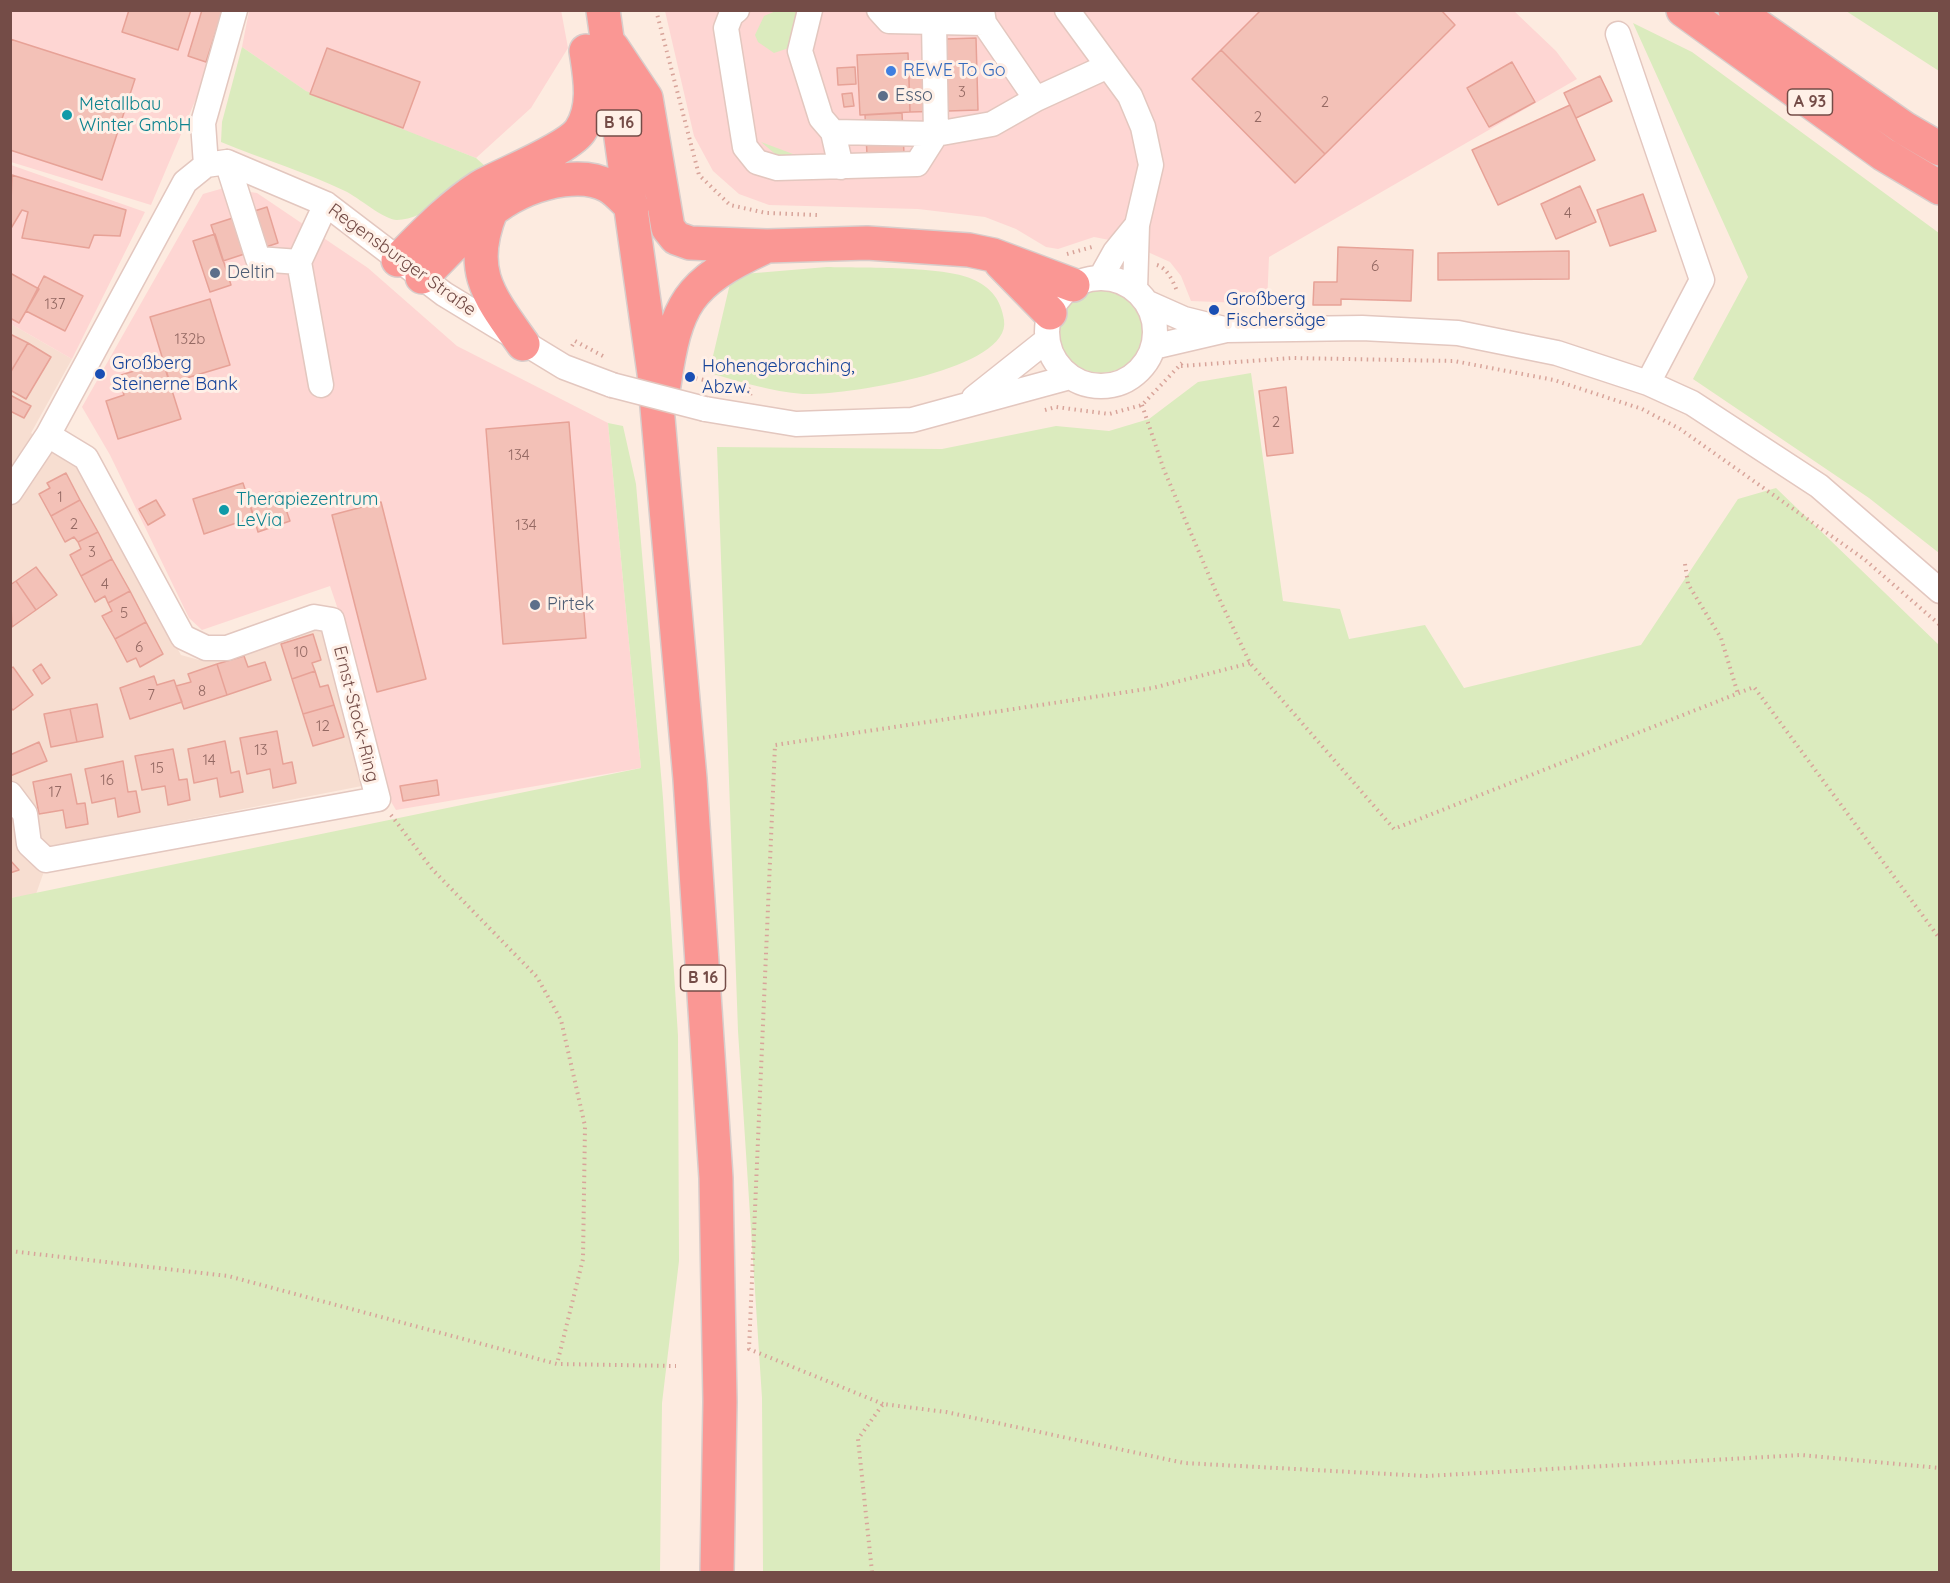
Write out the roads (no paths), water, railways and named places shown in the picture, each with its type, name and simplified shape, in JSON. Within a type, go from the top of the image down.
[{"type":"highway","points":[[410,269],[450,208],[480,188],[559,147],[580,131],[592,95],[581,10]]},
{"type":"highway","name":"A 93","points":[[1683,10],[1883,154],[1940,188]]},
{"type":"highway","name":"A 93","points":[[1735,10],[1904,128],[1940,149]]},
{"type":"highway","points":[[604,25],[646,98],[668,228],[676,238],[690,243],[767,246],[867,243],[969,250],[1087,281]]},
{"type":"highway","name":"B 16","points":[[604,25],[632,207],[659,423],[690,779],[716,1178],[720,1402],[717,1572]]},
{"type":"highway","points":[[410,269],[515,193],[543,183],[576,178],[596,180],[609,186],[632,207]]},
{"type":"highway","points":[[491,209],[481,242],[481,272],[489,295],[523,344]]},
{"type":"highway","points":[[659,423],[668,358],[680,314],[699,286],[725,266],[767,246]]},
{"type":"highway","points":[[993,255],[1048,326]]},
{"type":"street","points":[[235,10],[203,123],[216,164],[258,259],[299,262]]},
{"type":"street","points":[[737,10],[731,15],[726,28],[745,147],[757,162],[777,168],[916,164],[936,134],[934,22]]},
{"type":"street","points":[[810,10],[800,51],[821,118],[833,132],[841,167]]},
{"type":"street","points":[[879,10],[889,21],[934,22],[983,17],[1035,99]]},
{"type":"street","points":[[1067,10],[1130,96],[1143,127],[1152,165],[1137,225],[1126,255],[1059,297],[1048,326],[1059,367],[1070,377],[1086,384],[1102,386],[1119,383],[1134,375],[1146,363],[1153,347],[1156,332],[1126,255]]},
{"type":"street","points":[[1618,34],[1702,280],[1648,383]]},
{"type":"street","points":[[833,132],[936,134],[992,124],[1035,99],[1108,66]]},
{"type":"street","points":[[10,492],[48,435],[185,182],[216,164]]},
{"type":"street","name":"Regensburger Straße","points":[[216,164],[327,204],[410,269],[523,344],[564,367],[612,385],[705,409],[796,424],[912,420],[1070,377]]},
{"type":"street","points":[[321,385],[299,262],[327,204]]},
{"type":"street","points":[[1087,281],[1119,280],[1184,330]]},
{"type":"street","name":"Regensburger Straße","points":[[966,405],[1048,326]]},
{"type":"street","points":[[1153,347],[1184,330],[1362,328],[1458,333],[1557,353],[1648,383],[1692,403],[1819,486],[1940,591]]},
{"type":"street","name":"Ernst-Stock-Ring","points":[[10,794],[25,814],[29,844],[46,860],[378,799],[332,620],[314,617],[227,648],[206,648],[183,637],[86,458],[48,435]]},
{"type":"place","name":"REWE To Go","points":[[891,71]]},
{"type":"place","name":"Esso","points":[[883,96]]},
{"type":"place","name":"Metallbau Winter GmbH","points":[[67,115]]},
{"type":"place","name":"Deltin","points":[[215,273]]},
{"type":"place","name":"Großberg Fischersäge","points":[[1214,310]]},
{"type":"place","name":"Großberg Steinerne Bank","points":[[100,374]]},
{"type":"place","name":"Hohengebraching, Abzw.","points":[[690,377]]},
{"type":"place","name":"Therapiezentrum LeVia","points":[[224,510]]},
{"type":"place","name":"Pirtek","points":[[535,605]]}]
